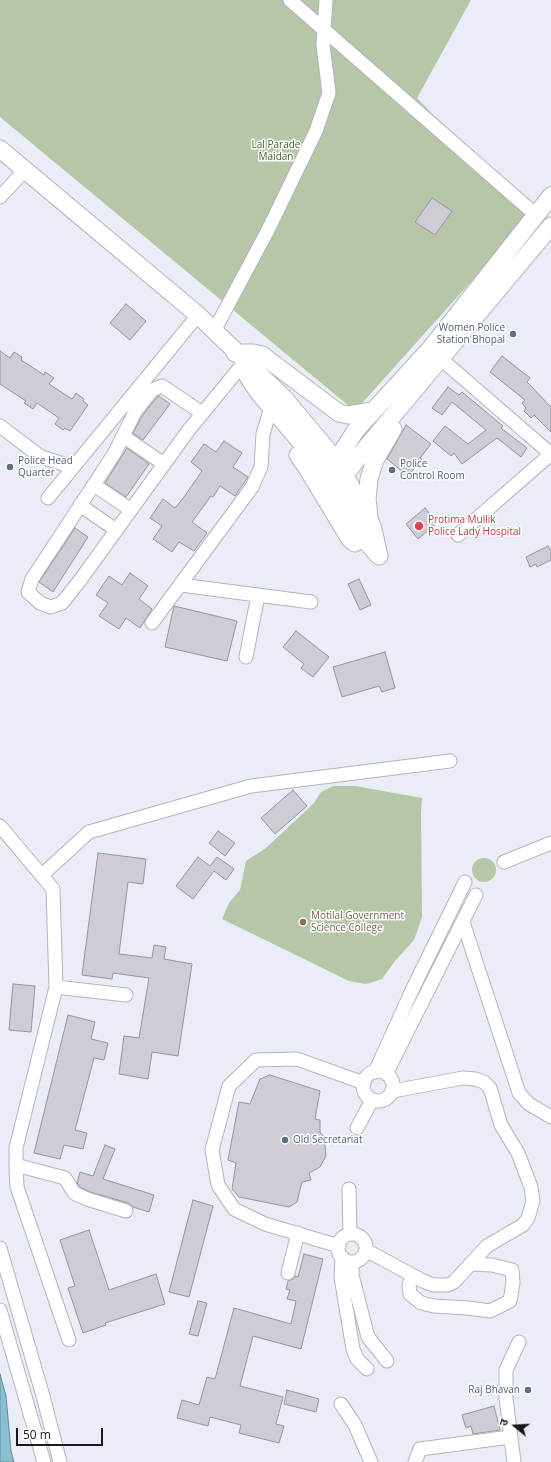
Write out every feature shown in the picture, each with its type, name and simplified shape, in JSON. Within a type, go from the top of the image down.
[{"type":"main road","points":[[0,149],[198,315],[239,359],[283,397],[336,475],[370,521],[374,529],[379,556]]},
{"type":"main road","points":[[336,475],[356,430],[431,348],[551,196]]},
{"type":"main road","points":[[336,475],[361,454],[551,226]]},
{"type":"main road","points":[[239,359],[254,353],[262,355],[338,413],[348,415],[373,411]]},
{"type":"main road","points":[[239,359],[256,388],[274,424],[308,468],[350,539],[365,552],[379,556]]},
{"type":"main road","points":[[256,388],[336,475],[361,535],[379,556]]},
{"type":"main road","points":[[370,521],[367,499],[368,479],[375,460],[390,434],[411,403],[417,388]]},
{"type":"street","points":[[290,0],[536,215]]},
{"type":"street","points":[[214,331],[268,230],[316,131],[329,92],[323,45],[326,0]]},
{"type":"street","points":[[0,197],[25,170]]},
{"type":"street","points":[[48,498],[198,315]]},
{"type":"street","points":[[202,413],[162,386],[152,390],[135,412],[114,454],[32,579],[28,592],[40,603],[50,607],[62,603],[202,413],[239,359]]},
{"type":"street","points":[[441,359],[551,454],[458,535]]},
{"type":"street","points":[[152,623],[252,487],[261,467],[263,434],[269,414]]},
{"type":"street","points":[[0,426],[41,457],[73,467]]},
{"type":"street","points":[[123,436],[164,464]]},
{"type":"street","points":[[94,485],[131,510]]},
{"type":"street","points":[[80,505],[116,530]]},
{"type":"street","points":[[181,585],[311,602]]},
{"type":"street","points":[[246,657],[258,595]]},
{"type":"street","points":[[42,875],[89,832],[251,786],[450,761]]},
{"type":"street","points":[[0,826],[53,889],[56,987],[16,1148],[16,1165],[17,1187],[69,1340]]},
{"type":"street","points":[[504,862],[551,843]]},
{"type":"street","points":[[380,1073],[414,986],[465,882]]},
{"type":"street","points":[[380,1073],[463,922],[476,895]]},
{"type":"street","points":[[463,922],[519,1093],[529,1104],[551,1117]]},
{"type":"street","points":[[56,987],[126,995]]},
{"type":"street","points":[[364,1083],[297,1059],[256,1060],[229,1086],[212,1150],[218,1185],[234,1209],[265,1224],[298,1233],[344,1255],[359,1260],[363,1257],[366,1250],[363,1239],[359,1236],[350,1234],[343,1238],[344,1255],[341,1277],[352,1345],[357,1359],[367,1369]]},
{"type":"street","points":[[366,1250],[413,1276],[433,1285],[448,1285],[454,1282],[487,1246],[523,1225],[528,1218],[533,1201],[531,1187],[518,1153],[501,1125],[490,1088],[484,1082],[475,1079],[462,1078],[393,1091],[387,1099],[377,1102],[372,1100],[365,1093],[364,1083],[368,1075],[380,1073],[392,1081],[393,1091]]},
{"type":"street","points":[[357,1128],[372,1100]]},
{"type":"street","points":[[16,1165],[66,1178],[74,1193],[87,1199],[126,1211]]},
{"type":"street","points":[[349,1189],[350,1234]]},
{"type":"street","points":[[288,1273],[298,1233]]},
{"type":"street","points":[[0,1248],[43,1396],[60,1462]]},
{"type":"street","points":[[344,1255],[352,1275],[368,1337],[387,1361]]},
{"type":"street","points":[[413,1276],[409,1285],[410,1294],[421,1303],[434,1306],[490,1311],[510,1301],[513,1283],[512,1270],[492,1265],[470,1264]]},
{"type":"street","points":[[0,1310],[44,1462]]},
{"type":"street","points":[[352,1345],[368,1337]]},
{"type":"street","points":[[514,1462],[506,1398],[506,1370],[519,1342]]},
{"type":"street","points":[[341,1404],[355,1425],[372,1462]]},
{"type":"street","points":[[415,1462],[420,1449],[510,1437]]},
{"type":"green space","name":"Lal Parade Maidan","points":[[0,0],[471,0],[417,98],[529,217],[355,411],[0,117]]},
{"type":"green space","points":[[333,786],[355,786],[422,798],[422,917],[414,940],[395,961],[382,979],[366,984],[349,981],[222,919],[229,903],[240,890],[246,861],[266,848],[314,803],[321,792]]},
{"type":"green space","points":[[484,858],[493,861],[496,870],[493,879],[484,882],[475,879],[472,870],[475,861]]},
{"type":"water","points":[[0,1374],[6,1396],[11,1451],[14,1462],[0,1462]]},
{"type":"building","points":[[432,198],[452,211],[435,235],[415,222]]},
{"type":"building","points":[[126,304],[146,321],[130,340],[110,323]]},
{"type":"building","points":[[0,351],[10,358],[14,352],[22,357],[21,360],[44,375],[45,372],[54,378],[49,384],[72,399],[76,393],[84,399],[83,401],[88,405],[70,431],[65,428],[63,430],[55,424],[59,418],[37,403],[33,409],[24,403],[26,401],[0,384]]},
{"type":"building","points":[[502,356],[530,378],[527,382],[551,407],[551,432],[534,415],[531,418],[524,411],[526,408],[522,403],[525,400],[490,372]]},
{"type":"building","points":[[448,387],[459,395],[462,392],[503,426],[501,428],[527,448],[521,457],[497,438],[462,464],[454,453],[451,456],[433,441],[445,426],[468,444],[486,430],[452,402],[442,415],[432,408]]},
{"type":"building","points":[[159,396],[170,404],[143,440],[133,433],[142,416]]},
{"type":"building","points":[[406,425],[431,444],[420,458],[422,459],[408,476],[387,459]]},
{"type":"building","points":[[224,441],[242,453],[233,467],[248,477],[235,496],[220,486],[213,497],[211,496],[192,522],[207,533],[194,551],[179,542],[172,552],[153,539],[162,526],[150,518],[163,499],[175,508],[184,497],[202,471],[191,462],[204,444],[216,452]]},
{"type":"building","points":[[127,448],[149,464],[126,497],[105,483]]},
{"type":"building","points":[[425,508],[437,523],[418,539],[406,524]]},
{"type":"building","points":[[75,528],[88,537],[53,592],[39,582]]},
{"type":"building","points":[[548,546],[551,551],[551,560],[537,567],[536,564],[530,567],[526,557]]},
{"type":"building","points":[[130,573],[148,586],[139,599],[152,609],[140,628],[126,618],[119,629],[99,616],[108,603],[96,595],[109,576],[122,585]]},
{"type":"building","points":[[359,579],[371,605],[360,610],[348,584]]},
{"type":"building","points":[[174,606],[237,621],[227,661],[165,647]]},
{"type":"building","points":[[296,631],[329,657],[313,677],[301,668],[304,664],[283,647]]},
{"type":"building","points":[[385,652],[395,688],[382,692],[379,686],[342,697],[333,667]]},
{"type":"building","points":[[293,790],[307,806],[275,834],[261,818]]},
{"type":"building","points":[[218,831],[235,843],[225,856],[209,843]]},
{"type":"building","points":[[98,853],[146,859],[143,884],[128,882],[119,954],[152,958],[154,945],[166,947],[164,959],[192,964],[178,1056],[152,1052],[148,1079],[119,1074],[124,1036],[139,1038],[149,978],[113,973],[112,979],[82,975]]},
{"type":"building","points":[[198,857],[210,866],[217,857],[234,869],[226,880],[214,871],[193,899],[176,886]]},
{"type":"building","points":[[13,984],[35,986],[31,1032],[9,1030]]},
{"type":"building","points":[[68,1015],[95,1022],[91,1039],[108,1043],[104,1060],[94,1058],[75,1130],[87,1133],[83,1149],[64,1145],[60,1159],[34,1153]]},
{"type":"building","points":[[270,1075],[320,1091],[315,1119],[320,1120],[320,1132],[324,1137],[326,1156],[320,1167],[309,1173],[311,1180],[302,1182],[297,1202],[289,1207],[239,1197],[232,1189],[236,1163],[228,1160],[239,1102],[250,1104],[260,1079]]},
{"type":"building","points":[[105,1145],[115,1149],[103,1179],[154,1195],[149,1212],[133,1207],[128,1203],[90,1192],[80,1187],[77,1183],[80,1172],[93,1176]]},
{"type":"building","points":[[193,1200],[213,1206],[189,1297],[169,1292]]},
{"type":"building","points":[[89,1230],[109,1290],[156,1274],[165,1304],[105,1323],[106,1325],[83,1333],[68,1288],[75,1286],[60,1240]]},
{"type":"building","points":[[304,1254],[323,1259],[301,1349],[253,1336],[240,1386],[283,1397],[276,1424],[284,1426],[279,1443],[239,1433],[241,1425],[210,1417],[208,1426],[177,1418],[182,1400],[199,1405],[207,1377],[215,1379],[234,1308],[291,1324],[296,1301],[287,1299],[290,1290],[286,1289],[288,1281],[293,1279],[295,1276],[298,1277]]},
{"type":"building","points":[[198,1301],[207,1303],[198,1336],[189,1334]]},
{"type":"building","points":[[287,1390],[319,1399],[316,1412],[284,1404]]},
{"type":"building","points":[[494,1406],[500,1430],[473,1434],[471,1426],[466,1428],[462,1415]]},
{"type":"place","name":"Women Police Station Bhopal","points":[[513,334]]},
{"type":"place","name":"Police Head Quarter","points":[[10,467]]},
{"type":"place","name":"Police Control Room","points":[[392,470]]},
{"type":"place","name":"Protima Mullik Police Lady Hospital","points":[[419,526]]},
{"type":"place","name":"Motilal Government Science College","points":[[303,922]]},
{"type":"place","name":"Old Secretariat","points":[[285,1140]]},
{"type":"place","name":"Raj Bhavan","points":[[528,1390]]}]
